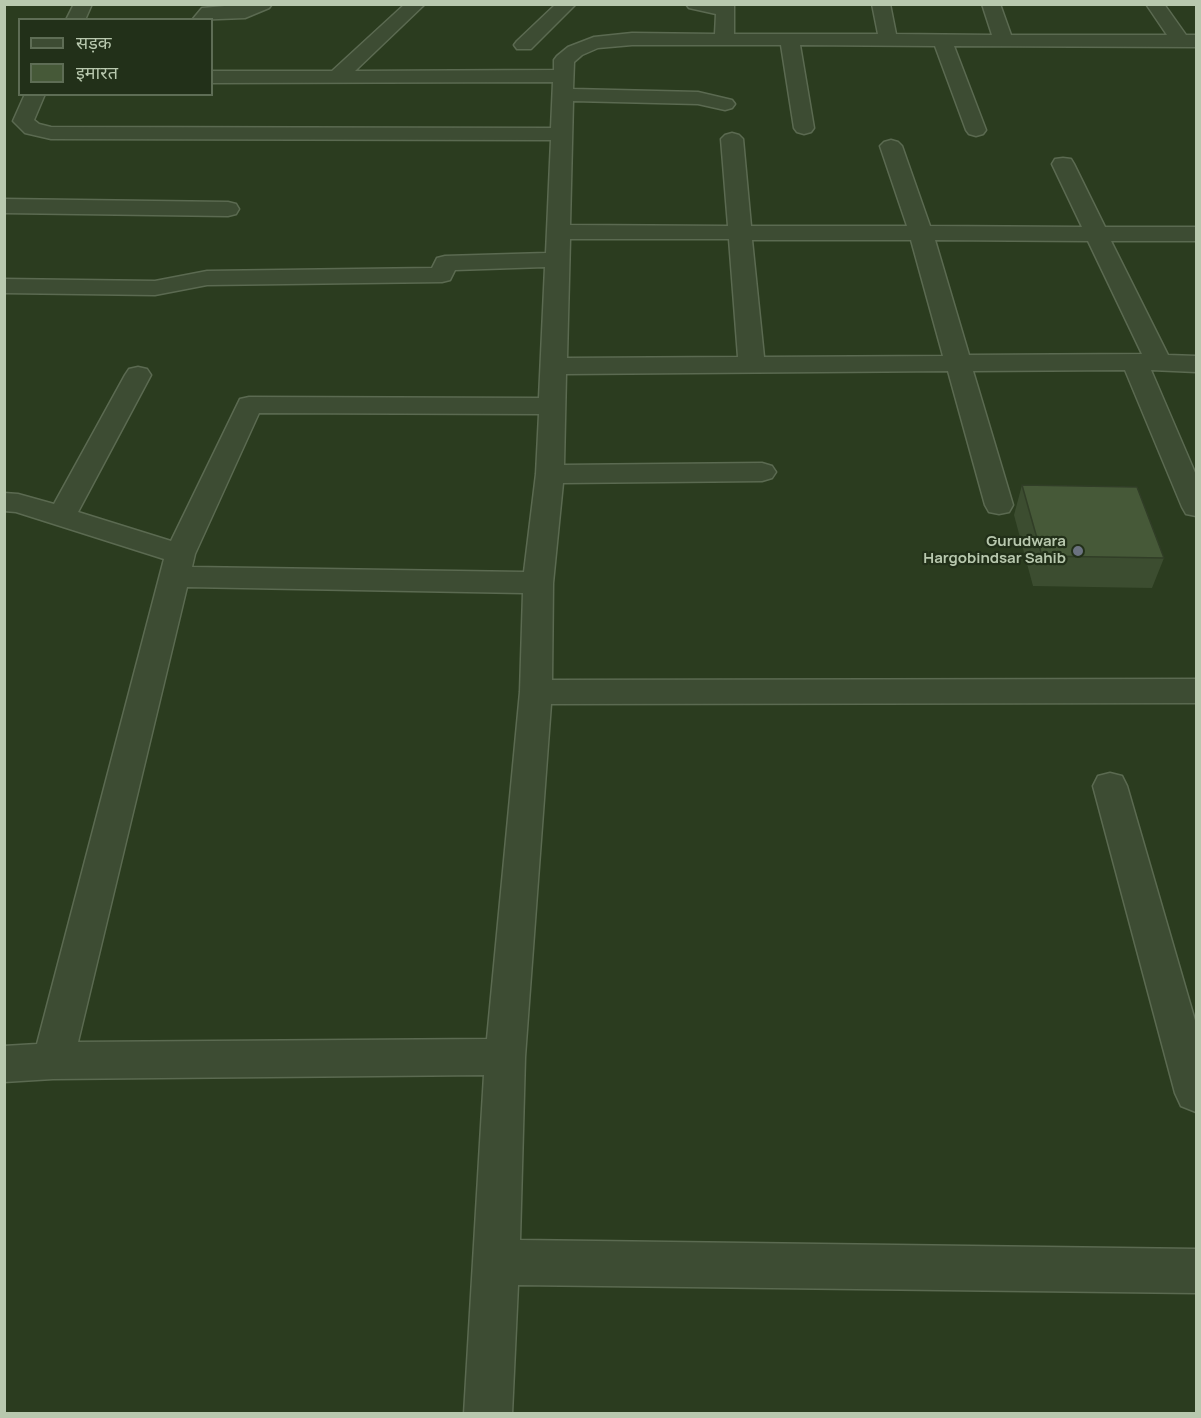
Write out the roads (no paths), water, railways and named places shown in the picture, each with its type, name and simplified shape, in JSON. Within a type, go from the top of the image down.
[{"type":"street","points":[[76,18],[83,4]]},
{"type":"street","points":[[203,18],[209,12],[245,12],[263,4]]},
{"type":"street","points":[[338,76],[416,4]]},
{"type":"street","points":[[524,45],[567,4]]},
{"type":"street","points":[[695,4],[725,7],[724,38]]},
{"type":"street","points":[[881,4],[888,39]]},
{"type":"street","points":[[991,4],[1004,39]]},
{"type":"street","points":[[1155,4],[1188,41]]},
{"type":"street","points":[[488,1413],[505,1057],[536,692],[538,583],[550,474],[564,60],[567,56],[594,43],[632,39],[1188,41]]},
{"type":"street","points":[[789,39],[804,128]]},
{"type":"street","points":[[942,39],[976,130]]},
{"type":"street","points":[[213,76],[338,76],[563,85],[698,98],[725,104]]},
{"type":"street","points":[[34,96],[23,121],[32,129],[51,133],[561,134]]},
{"type":"street","points":[[732,139],[752,365]]},
{"type":"street","points":[[891,146],[921,233],[999,505]]},
{"type":"street","points":[[1063,164],[1096,234],[1147,363],[1197,507]]},
{"type":"street","points":[[4,206],[228,209]]},
{"type":"street","points":[[4,286],[155,288],[207,278],[441,275],[445,262],[558,246],[739,233],[1197,234]]},
{"type":"street","points":[[553,366],[1197,364]]},
{"type":"street","points":[[61,517],[138,375]]},
{"type":"street","points":[[53,1061],[178,565],[249,405],[552,406]]},
{"type":"street","points":[[550,474],[762,472]]},
{"type":"street","points":[[4,502],[18,503],[61,517],[178,565],[538,583]]},
{"type":"street","points":[[536,692],[1197,691]]},
{"type":"street","points":[[1110,786],[1197,1093]]},
{"type":"street","points":[[4,1064],[53,1061],[505,1057]]},
{"type":"street","points":[[497,1262],[1197,1271]]},
{"type":"place","name":"Gurudwara Hargobindsar Sahib","points":[[1078,551]]}]
